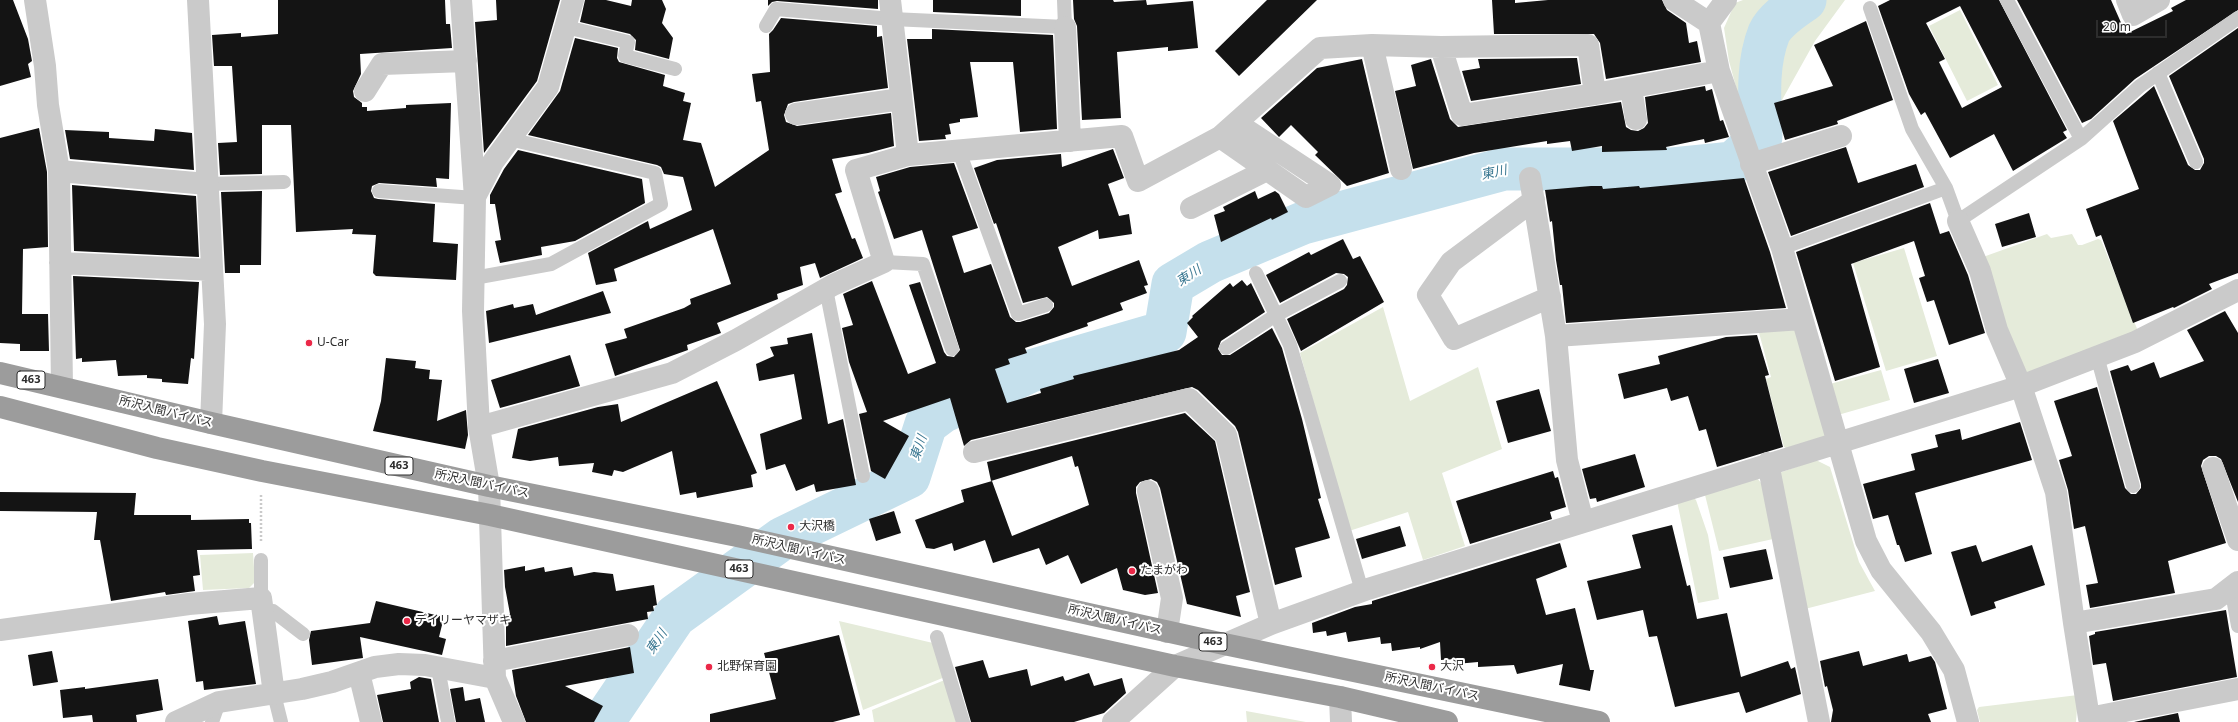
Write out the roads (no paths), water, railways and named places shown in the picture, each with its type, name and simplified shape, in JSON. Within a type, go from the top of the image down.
[{"type":"highway","name":"所沢入間バイパス","points":[[0,373],[211,424],[489,486],[737,536],[1167,632],[1599,722]]},
{"type":"highway","name":"463","points":[[0,407],[127,441],[247,468],[490,515],[1175,666],[1340,697],[1447,722]]},
{"type":"street","points":[[35,0],[45,66],[48,105],[59,171],[62,387]]},
{"type":"street","points":[[198,0],[215,324],[211,424]]},
{"type":"street","points":[[462,0],[475,198],[473,311],[479,427],[489,486],[494,669],[514,722]]},
{"type":"street","points":[[475,198],[493,162],[548,87],[573,0]]},
{"type":"street","points":[[1709,23],[1726,0]]},
{"type":"street","points":[[2127,0],[2133,15],[2159,0]]},
{"type":"street","points":[[1680,2],[1709,23],[1719,71],[1782,248],[1866,541],[1881,570],[1931,632],[1954,670],[1968,722]]},
{"type":"street","points":[[891,10],[908,155]]},
{"type":"street","points":[[1065,27],[1070,141]]},
{"type":"street","points":[[1372,44],[1401,169]]},
{"type":"street","points":[[479,427],[672,372],[736,340],[826,289],[884,262],[856,170],[908,155],[1122,136],[1138,181],[1220,137],[1320,48],[1372,44],[1441,47],[1588,45],[1595,94]]},
{"type":"street","points":[[1441,47],[1462,115],[1631,88],[1719,71]]},
{"type":"street","points":[[365,91],[382,64],[466,61]]},
{"type":"street","points":[[1631,88],[1636,119]]},
{"type":"street","points":[[796,114],[901,99]]},
{"type":"street","points":[[1220,137],[1306,197],[1330,185],[1236,123]]},
{"type":"street","points":[[1751,164],[1841,136]]},
{"type":"street","points":[[1191,208],[1266,170]]},
{"type":"street","points":[[59,171],[208,184]]},
{"type":"street","points":[[1530,178],[1556,336],[1567,460],[1583,522]]},
{"type":"street","points":[[1534,200],[1451,262],[1428,295],[1454,339],[1550,296]]},
{"type":"street","points":[[1958,221],[1980,271],[1997,330],[2021,386],[2056,492],[2089,718],[2238,689]]},
{"type":"street","points":[[60,263],[212,270]]},
{"type":"street","points":[[1113,722],[1175,666],[1271,624],[1362,591],[2021,386],[2135,342],[2238,290]]},
{"type":"street","points":[[1556,336],[1802,319]]},
{"type":"street","points":[[974,452],[1189,399],[1226,435],[1271,624]]},
{"type":"street","points":[[1768,464],[1819,722]]},
{"type":"street","points":[[2213,468],[2238,540]]},
{"type":"street","points":[[1148,491],[1172,598],[1167,632]]},
{"type":"street","points":[[2074,623],[2216,599],[2235,585]]},
{"type":"street","points":[[0,630],[189,604],[261,605],[274,694]]},
{"type":"street","points":[[176,722],[216,712],[274,694],[332,682],[375,667],[399,664],[438,668],[494,669],[628,635]]},
{"type":"street","points":[[359,673],[371,722]]},
{"type":"street","points":[[1340,697],[1341,722]]},
{"type":"lane","points":[[766,26],[776,9],[891,10],[1065,27],[1064,0]]},
{"type":"lane","points":[[2007,0],[2081,139]]},
{"type":"lane","points":[[1870,8],[1912,129],[1946,188],[1958,221],[2081,139],[2140,86],[2238,18]]},
{"type":"lane","points":[[566,27],[628,42],[625,56],[675,69]]},
{"type":"lane","points":[[2158,73],[2196,162]]},
{"type":"lane","points":[[474,278],[551,264],[661,204],[655,172],[509,139]]},
{"type":"lane","points":[[959,151],[1018,314],[1046,305]]},
{"type":"lane","points":[[208,184],[284,182]]},
{"type":"lane","points":[[1782,248],[1946,188]]},
{"type":"lane","points":[[379,190],[475,198]]},
{"type":"lane","points":[[884,262],[923,264],[952,349]]},
{"type":"lane","points":[[1256,273],[1290,344],[1362,591]]},
{"type":"lane","points":[[1226,348],[1276,315],[1340,282]]},
{"type":"lane","points":[[826,289],[863,476]]},
{"type":"lane","points":[[2097,356],[2133,486]]},
{"type":"lane","points":[[261,560],[261,605],[273,611],[303,634]]},
{"type":"lane","points":[[2235,585],[2238,626]]},
{"type":"lane","points":[[937,637],[963,722]]},
{"type":"lane","points":[[438,668],[448,722]]},
{"type":"lane","points":[[274,694],[281,722]]},
{"type":"waterway","name":"東川","points":[[603,722],[675,616],[783,538],[909,477],[926,424],[942,412],[1031,371],[1165,332],[1173,284],[1210,262],[1303,223],[1504,169],[1672,169],[1733,163],[1761,137],[1760,71],[1769,33],[1775,23],[1805,0]]},
{"type":"place","name":"U-Car","points":[[309,343]]},
{"type":"place","name":"大沢橋","points":[[791,527]]},
{"type":"place","name":"たまがわ","points":[[1132,571]]},
{"type":"place","name":"デイリーヤマザキ","points":[[407,621]]},
{"type":"place","name":"北野保育園","points":[[709,667]]},
{"type":"place","name":"大沢","points":[[1432,667]]}]
